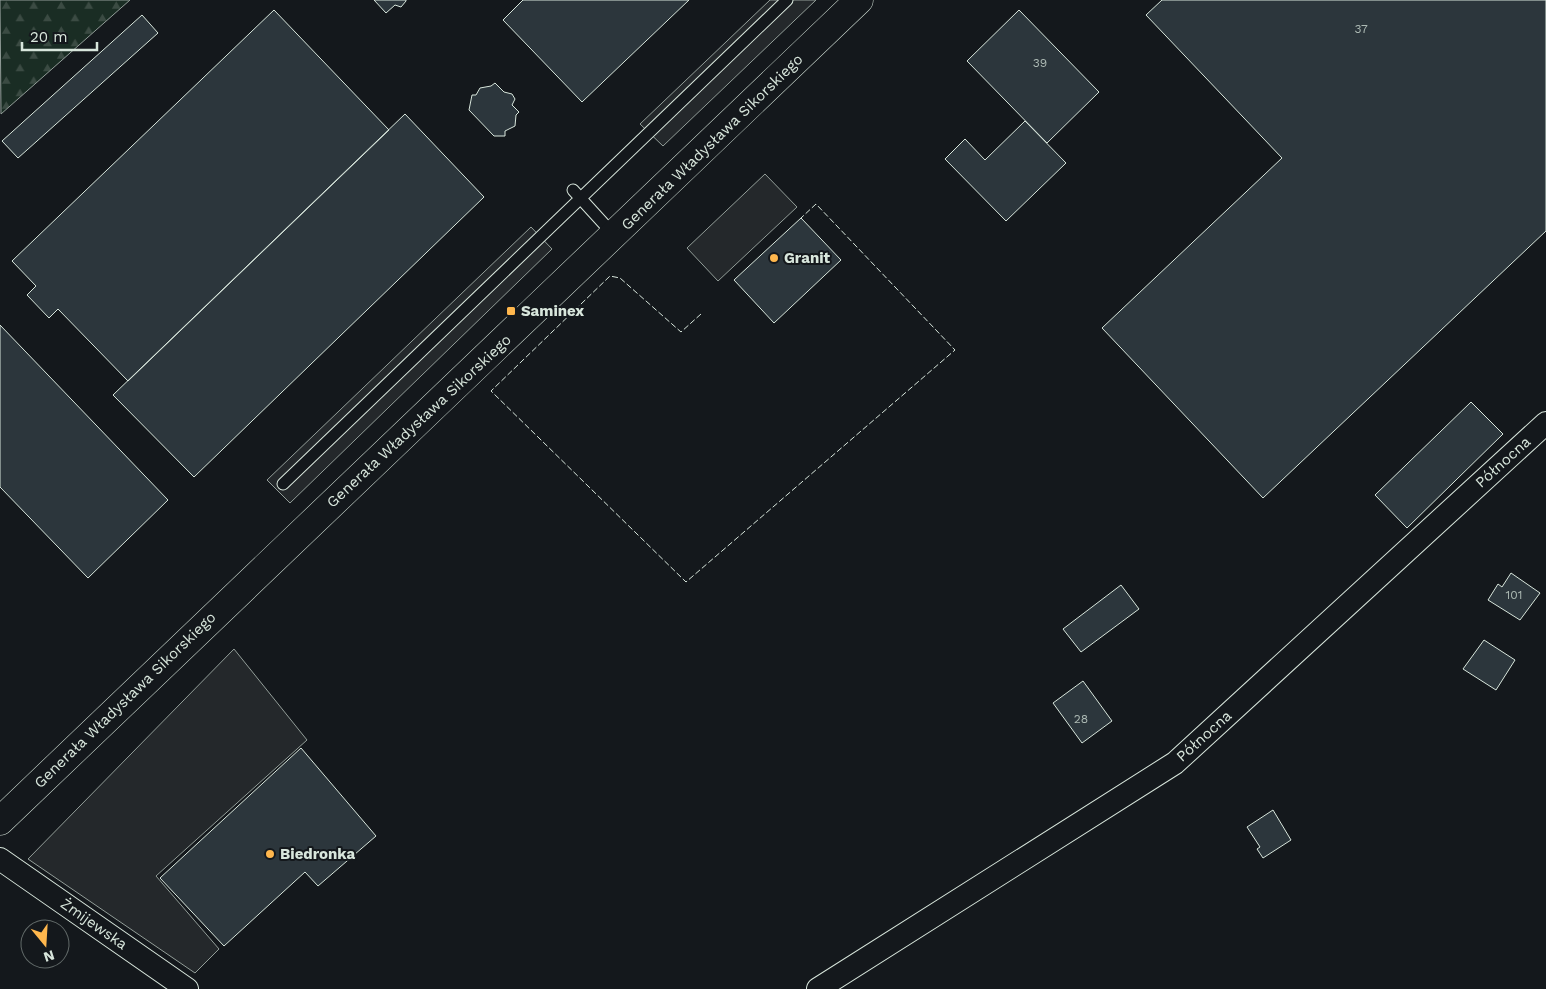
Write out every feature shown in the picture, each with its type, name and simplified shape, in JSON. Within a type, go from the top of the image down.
[{"type":"main road","name":"Generała Władysława Sikorskiego","points":[[0,821],[182,644],[614,236],[858,0]]},
{"type":"street","name":"Północna","points":[[818,989],[1175,763],[1546,423]]},
{"type":"street","name":"Żmijewska","points":[[0,858],[187,989]]},
{"type":"lane","points":[[283,484],[787,0]]},
{"type":"lane","points":[[573,190],[614,236]]},
{"type":"green space","points":[[0,0],[130,0],[1,114]]},
{"type":"shaded area","points":[[770,0],[816,0],[663,146],[640,124]]},
{"type":"shaded area","points":[[765,174],[797,207],[718,281],[687,248]]},
{"type":"shaded area","points":[[531,227],[552,249],[290,503],[267,480]]},
{"type":"shaded area","points":[[234,649],[307,740],[156,876],[219,949],[195,973],[28,859]]},
{"type":"building","points":[[374,0],[406,1],[401,7],[395,5],[386,13]]},
{"type":"building","points":[[523,0],[689,0],[582,102],[503,20]]},
{"type":"building","points":[[1162,0],[1546,0],[1546,231],[1263,498],[1102,328],[1282,158],[1146,15]]},
{"type":"building","points":[[274,10],[389,130],[128,381],[58,309],[49,318],[27,295],[36,286],[12,261]]},
{"type":"building","points":[[1019,10],[1099,92],[1047,143],[967,61]]},
{"type":"building","points":[[142,15],[158,33],[18,158],[2,141]]},
{"type":"building","points":[[495,83],[504,92],[512,94],[515,99],[512,105],[519,112],[516,115],[515,126],[505,131],[505,136],[494,136],[469,110],[472,95],[476,95],[480,88],[491,86]]},
{"type":"building","points":[[405,114],[484,197],[194,477],[113,395]]},
{"type":"building","points":[[1025,121],[1066,163],[1006,221],[945,159],[965,139],[985,160]]},
{"type":"building","points":[[801,218],[841,260],[774,323],[734,280]]},
{"type":"building","points":[[0,325],[168,500],[88,578],[0,487]]},
{"type":"building","points":[[1471,402],[1503,434],[1407,528],[1375,495]]},
{"type":"building","points":[[1511,573],[1540,593],[1520,620],[1488,600],[1498,584],[1502,587]]},
{"type":"building","points":[[1121,585],[1139,609],[1081,652],[1063,629]]},
{"type":"building","points":[[1484,640],[1515,660],[1496,690],[1463,669]]},
{"type":"building","points":[[1083,681],[1112,721],[1082,743],[1053,703]]},
{"type":"building","name":"Biedronka","points":[[301,748],[376,836],[318,886],[305,872],[224,946],[160,878]]},
{"type":"building","points":[[1273,810],[1291,840],[1263,858],[1257,849],[1260,847],[1247,827]]},
{"type":"fence","points":[[701,314],[681,332],[620,278],[610,276],[491,391],[686,582],[955,350],[816,204],[801,218]]},
{"type":"place","name":"Granit","points":[[774,258]]},
{"type":"place","name":"Saminex","points":[[511,311]]},
{"type":"place","name":"Biedronka","points":[[270,854]]}]
